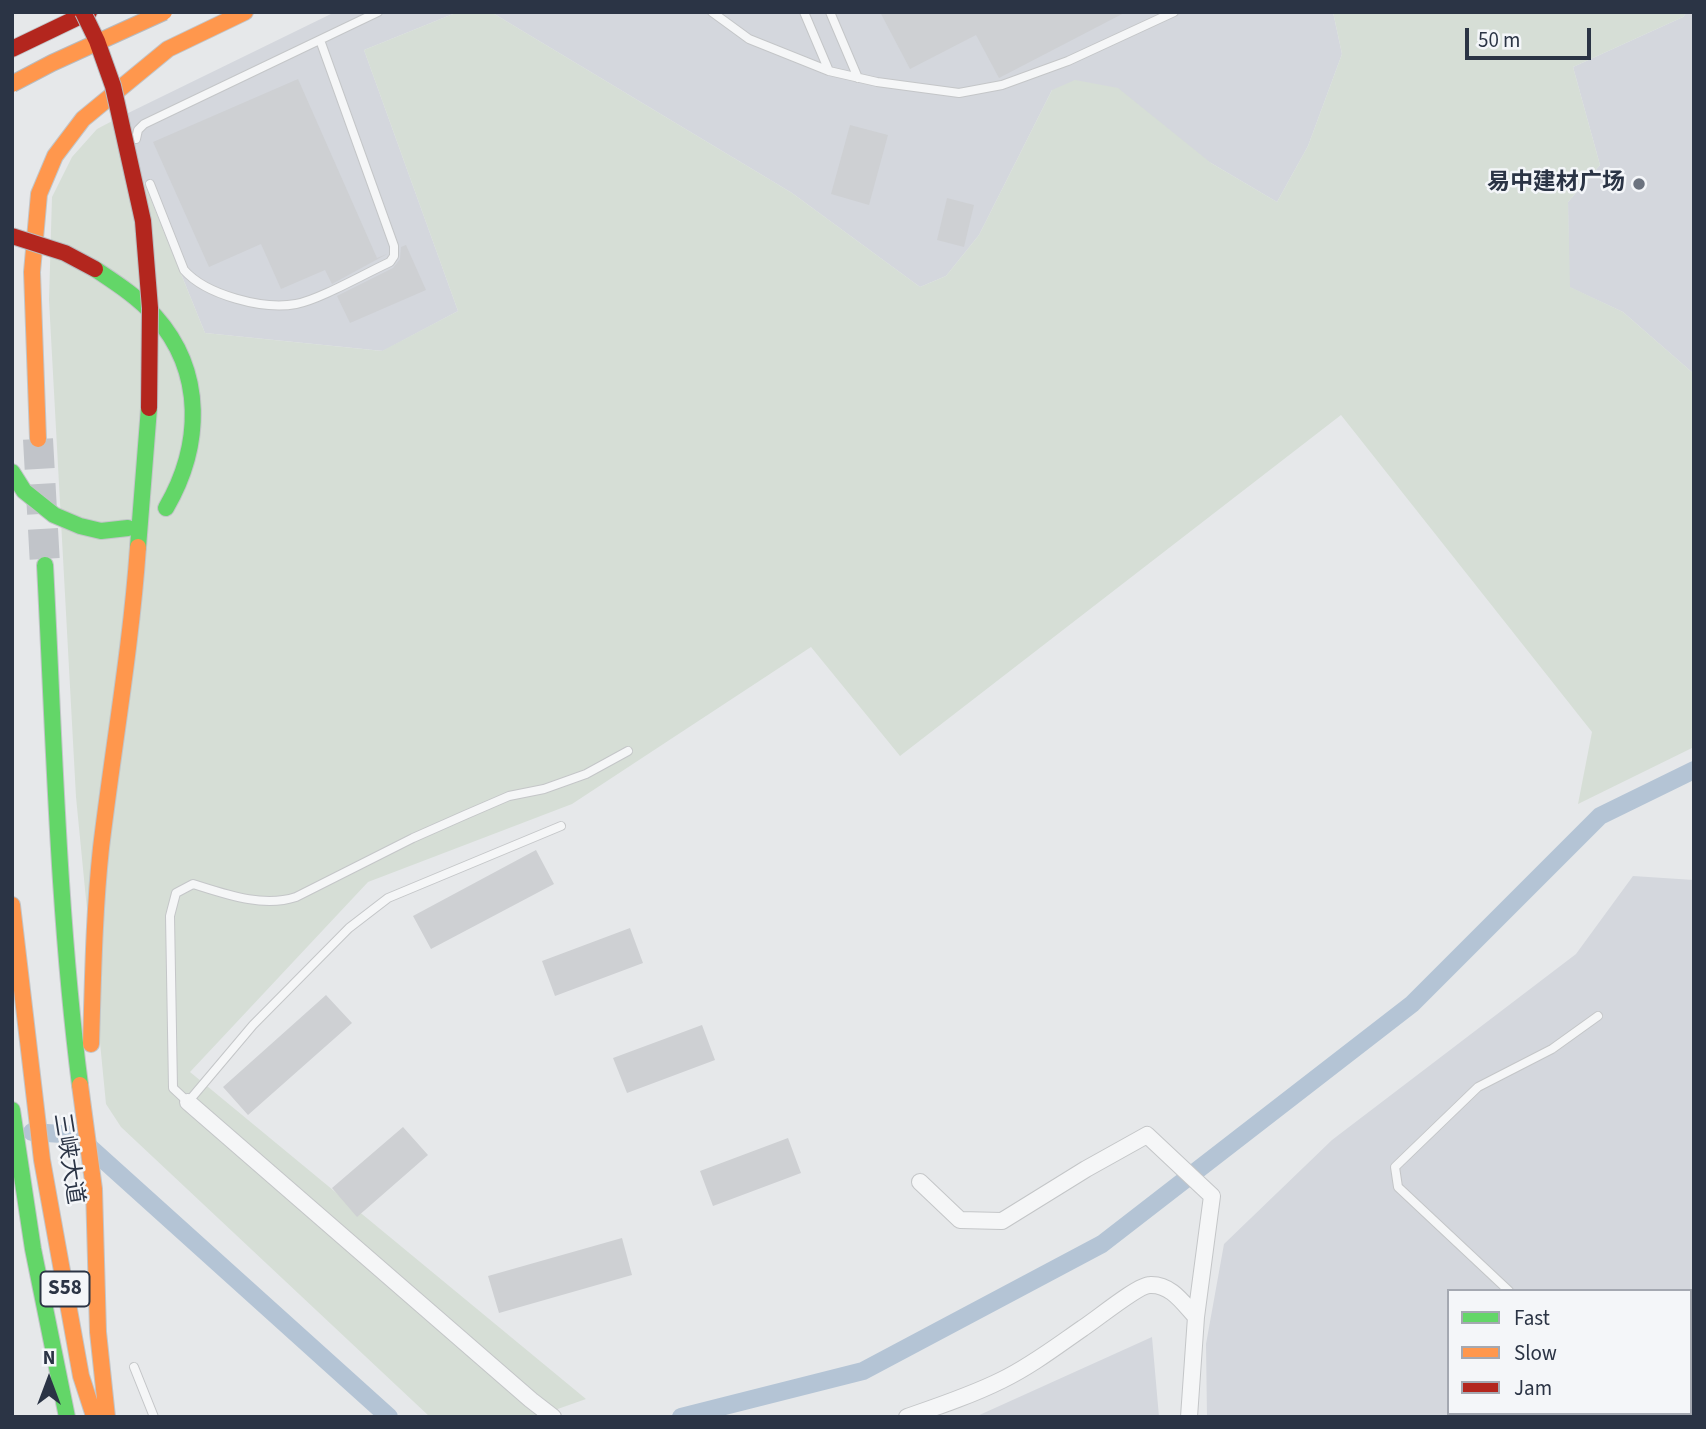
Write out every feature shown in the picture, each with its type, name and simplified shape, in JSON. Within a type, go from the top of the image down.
[{"type":"main road","points":[[12,32],[54,12]]},
{"type":"main road","points":[[12,49],[86,12],[118,104],[142,213],[149,273],[149,408],[135,591],[101,849],[95,921],[88,1132]]},
{"type":"main road","points":[[12,84],[164,12]]},
{"type":"main road","points":[[38,439],[32,272],[39,194],[55,156],[83,119],[169,49],[245,12]]},
{"type":"main road","points":[[143,53],[169,49]]},
{"type":"main road","points":[[12,77],[41,69],[118,57]]},
{"type":"main road","points":[[12,236],[65,253],[130,292],[161,323],[175,345],[186,371],[194,426],[189,461],[166,508]]},
{"type":"main road","points":[[12,472],[24,491],[54,515],[101,531],[128,528]]},
{"type":"main road","points":[[45,565],[72,1021],[94,1189],[98,1332],[107,1417]]},
{"type":"main road","name":"三峡大道","points":[[12,905],[42,1160],[81,1377],[94,1417]]},
{"type":"main road","name":"三峡大道","points":[[12,1110],[33,1249],[68,1417]]},
{"type":"street","points":[[188,1102],[531,1401],[551,1415]]},
{"type":"street","points":[[920,1182],[960,1220],[1002,1221],[1147,1135],[1212,1196],[1196,1317],[1189,1417]]},
{"type":"street","points":[[907,1417],[1003,1380],[1121,1303],[1136,1289],[1148,1284],[1162,1286],[1174,1293],[1196,1317]]},
{"type":"lane","points":[[137,150],[136,136],[144,124],[378,12]]},
{"type":"lane","points":[[712,12],[749,39],[829,71],[913,88],[959,93],[1002,85],[1068,61],[1174,12]]},
{"type":"lane","points":[[804,12],[829,71]]},
{"type":"lane","points":[[830,12],[858,78]]},
{"type":"lane","points":[[327,58],[330,42],[341,31]]},
{"type":"lane","points":[[146,174],[184,270],[193,280],[208,289],[241,299],[271,304],[296,304],[390,262],[394,256],[394,246],[320,40]]},
{"type":"lane","points":[[299,50],[316,52],[327,58]]},
{"type":"lane","points":[[561,826],[388,898],[349,928],[253,1025],[188,1102],[173,1088],[170,916],[176,893],[193,884],[254,900],[289,900],[465,815],[509,796],[544,789],[586,774],[628,751]]},
{"type":"lane","points":[[1507,1289],[1398,1187],[1395,1167],[1478,1087],[1552,1049],[1598,1016]]},
{"type":"lane","points":[[134,1367],[154,1417]]},
{"type":"shaded area","points":[[335,12],[458,12],[364,50],[458,311],[383,351],[205,333],[118,118]]},
{"type":"shaded area","points":[[458,12],[491,12],[792,193],[920,287],[946,276],[979,235],[1052,90],[1075,80],[1118,88],[1211,163],[1277,202],[1308,146],[1342,54],[1333,12],[1687,12],[1683,17],[1573,67],[1600,165],[1568,202],[1570,287],[1623,312],[1694,374],[1694,747],[1578,804],[1592,732],[1341,415],[900,756],[811,647],[572,804],[368,882],[190,1072],[586,1399],[535,1417],[430,1417],[121,1127],[106,1104],[76,797],[49,300],[52,197],[72,157],[97,129],[118,118],[205,333],[382,351],[458,311],[364,50]]},
{"type":"shaded area","points":[[491,12],[1333,12],[1342,54],[1308,146],[1277,202],[1211,163],[1052,90],[979,235],[946,276],[920,287],[792,193]]},
{"type":"shaded area","name":"易中建材广场","points":[[1687,12],[1694,12],[1694,374],[1623,312],[1569,287],[1568,202],[1600,165],[1573,67],[1683,17]]},
{"type":"shaded area","points":[[1633,876],[1694,880],[1694,1321],[1692,1323],[1692,1289],[1447,1289],[1447,1415],[1602,1415],[1207,1417],[1206,1344],[1224,1244],[1332,1140],[1576,954]]},
{"type":"shaded area","points":[[1152,1337],[1159,1417],[975,1417]]},
{"type":"building","points":[[880,12],[1126,12],[999,78],[976,35],[910,69]]},
{"type":"building","points":[[298,79],[377,258],[387,254],[332,284],[325,270],[281,289],[261,244],[209,267],[153,142]]},
{"type":"building","points":[[850,125],[888,135],[869,205],[831,194]]},
{"type":"building","points":[[947,198],[974,205],[964,247],[937,240]]},
{"type":"building","points":[[406,245],[426,290],[350,323],[337,296],[393,268],[400,259],[401,247]]},
{"type":"building","points":[[536,850],[554,884],[431,949],[413,916]]},
{"type":"building","points":[[630,928],[643,963],[555,996],[542,961]]},
{"type":"building","points":[[326,995],[352,1023],[248,1115],[223,1087]]},
{"type":"building","points":[[702,1025],[715,1060],[627,1093],[613,1058]]},
{"type":"building","points":[[403,1127],[428,1155],[357,1217],[332,1188]]},
{"type":"building","points":[[788,1138],[801,1173],[713,1206],[700,1171]]},
{"type":"building","points":[[622,1238],[632,1275],[499,1313],[488,1276]]},
{"type":"waterway","points":[[681,1417],[863,1371],[1102,1244],[1412,1004],[1600,816],[1694,770]]},
{"type":"waterway","points":[[32,1132],[76,1135],[389,1417]]},
{"type":"tunnel","points":[[38,439],[45,565]]},
{"type":"traffic: fast","points":[[95,269],[127,291],[155,316],[183,361],[190,385],[192,435],[187,460],[166,508]]},
{"type":"traffic: fast","points":[[138,547],[149,408]]},
{"type":"traffic: fast","points":[[12,472],[24,491],[54,515],[101,531],[128,528]]},
{"type":"traffic: fast","points":[[45,565],[62,890],[80,1085]]},
{"type":"traffic: fast","points":[[12,1110],[33,1249],[67,1417]]},
{"type":"traffic: slow","points":[[12,84],[164,12]]},
{"type":"traffic: slow","points":[[168,49],[245,12]]},
{"type":"traffic: slow","points":[[38,439],[32,272],[39,194],[55,156],[83,119],[168,49]]},
{"type":"traffic: slow","points":[[91,1044],[99,872],[131,623],[138,547]]},
{"type":"traffic: slow","points":[[12,905],[42,1160],[81,1376],[94,1416]]},
{"type":"traffic: slow","points":[[80,1085],[94,1189],[98,1332],[107,1417]]},
{"type":"traffic: jam","points":[[83,12],[113,86],[143,221],[150,308],[149,408]]},
{"type":"traffic: jam","points":[[12,49],[89,12]]},
{"type":"traffic: jam","points":[[12,236],[65,253],[95,269]]},
{"type":"place","name":"易中建材广场","points":[[1639,184]]}]
